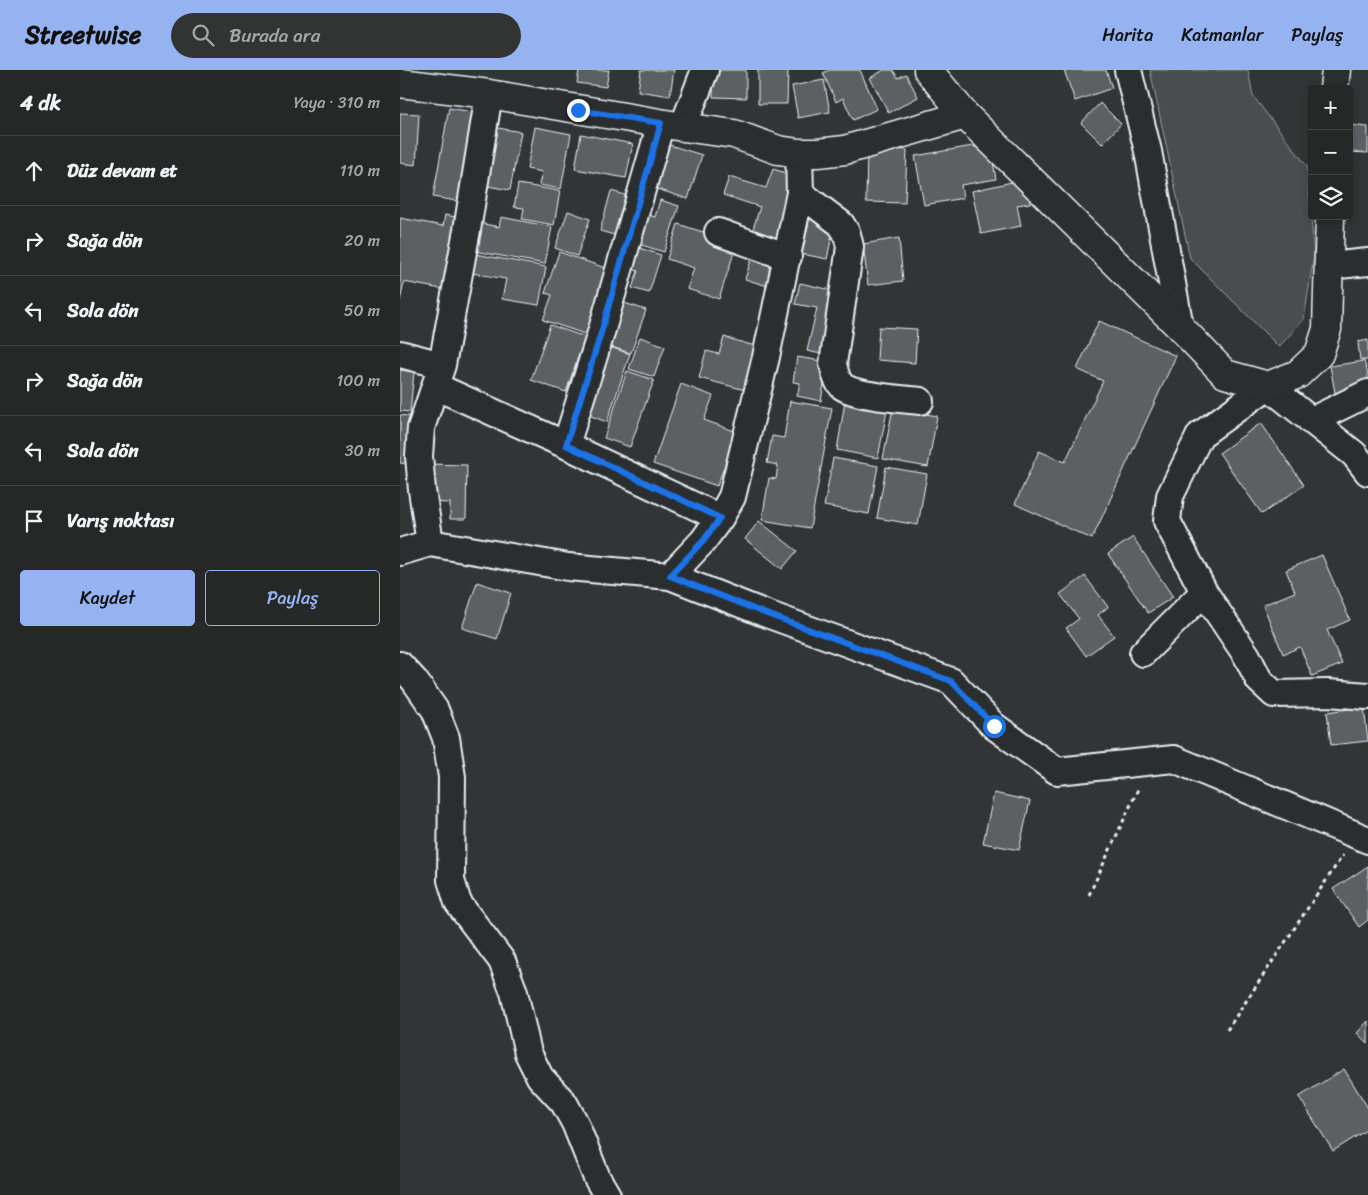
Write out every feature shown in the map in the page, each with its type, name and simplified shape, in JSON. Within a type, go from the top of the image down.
[{"type":"street","points":[[566,445],[601,333],[672,125],[705,70]]},
{"type":"street","points":[[928,70],[965,115],[1180,327],[1225,374],[1268,386],[1354,454],[1368,472]]},
{"type":"street","points":[[1128,70],[1148,151],[1180,327]]},
{"type":"street","points":[[1334,85],[1336,70]]},
{"type":"street","points":[[400,83],[489,94],[734,134],[778,150],[799,153],[845,150],[965,115]]},
{"type":"street","points":[[430,543],[419,456],[421,428],[439,375],[467,230],[489,94]]},
{"type":"street","points":[[670,576],[703,541],[720,518],[732,497],[788,257],[800,194],[799,153]]},
{"type":"street","points":[[800,194],[841,224],[847,234],[850,247],[833,364],[836,377],[842,386],[856,392],[920,401]]},
{"type":"street","points":[[1330,220],[1327,329],[1319,354],[1298,374],[1268,386],[1200,435],[1170,496],[1168,521],[1204,592],[1247,656],[1259,680],[1274,694],[1328,693],[1368,696]]},
{"type":"street","points":[[718,232],[788,257]]},
{"type":"street","points":[[1329,266],[1368,262]]},
{"type":"street","points":[[400,354],[566,445],[720,518]]},
{"type":"street","points":[[1312,421],[1368,394]]},
{"type":"street","points":[[400,552],[430,543],[568,567],[670,576],[764,613],[951,681],[994,726],[1058,771],[1174,759],[1362,838]]},
{"type":"street","points":[[1143,653],[1204,592]]},
{"type":"street","points":[[400,665],[414,680],[435,710],[446,738],[452,777],[451,880],[458,903],[502,961],[514,992],[528,1053],[540,1077],[564,1102],[575,1123],[597,1178],[607,1195]]},
{"type":"path","points":[[1089,895],[1151,761]]},
{"type":"path","points":[[1227,1030],[1362,838]]},
{"type":"shaded area","points":[[1150,70],[1248,70],[1253,96],[1307,166],[1308,220],[1311,220],[1314,255],[1304,319],[1279,347],[1190,258]]},
{"type":"building","points":[[579,70],[609,70],[606,87],[577,83]]},
{"type":"building","points":[[641,70],[674,70],[670,96],[638,91]]},
{"type":"building","points":[[714,70],[746,70],[746,98],[713,97]]},
{"type":"building","points":[[758,70],[788,70],[787,104],[758,104]]},
{"type":"building","points":[[829,70],[860,70],[877,109],[853,120],[843,98],[836,102],[823,73]]},
{"type":"building","points":[[884,70],[893,70],[898,78],[906,74],[918,97],[889,113],[870,78]]},
{"type":"building","points":[[1064,70],[1106,70],[1112,88],[1075,101]]},
{"type":"building","points":[[824,80],[830,112],[798,118],[792,86]]},
{"type":"building","points":[[1100,103],[1121,124],[1102,144],[1081,123]]},
{"type":"building","points":[[449,108],[484,114],[468,203],[433,197]]},
{"type":"building","points":[[400,113],[419,114],[416,165],[400,163]]},
{"type":"building","points":[[1353,125],[1368,127],[1368,153],[1353,152]]},
{"type":"building","points":[[487,126],[521,132],[510,190],[476,184]]},
{"type":"building","points":[[535,127],[571,134],[561,189],[539,185],[542,172],[527,169]]},
{"type":"building","points":[[581,134],[633,144],[626,178],[575,169]]},
{"type":"building","points":[[663,143],[702,155],[688,199],[648,186]]},
{"type":"building","points":[[973,146],[992,156],[996,179],[961,185],[963,198],[924,205],[915,156]]},
{"type":"building","points":[[867,148],[907,150],[905,203],[866,202]]},
{"type":"building","points":[[773,169],[799,177],[779,240],[752,232],[760,207],[723,195],[729,177],[766,188]]},
{"type":"building","points":[[1025,179],[1030,203],[1017,205],[1021,226],[981,234],[972,191]]},
{"type":"building","points":[[518,184],[560,191],[554,225],[522,219],[524,208],[514,207]]},
{"type":"building","points":[[611,191],[636,198],[625,238],[600,231]]},
{"type":"building","points":[[660,200],[679,206],[664,252],[632,242],[641,213],[655,217]]},
{"type":"building","points":[[568,211],[590,219],[577,256],[555,248]]},
{"type":"building","points":[[445,215],[466,219],[452,291],[404,282],[400,301],[400,218],[443,226]]},
{"type":"building","points":[[810,216],[835,221],[827,259],[802,254]]},
{"type":"building","points":[[501,217],[552,227],[545,264],[469,250],[474,222],[499,227]]},
{"type":"building","points":[[678,224],[737,243],[719,299],[687,289],[694,268],[667,259]]},
{"type":"building","points":[[899,238],[903,281],[868,285],[863,244]]},
{"type":"building","points":[[630,245],[661,255],[649,293],[632,288],[638,271],[624,266]]},
{"type":"building","points":[[559,252],[611,270],[588,335],[543,320],[552,295],[545,293]]},
{"type":"building","points":[[475,254],[546,267],[539,305],[502,299],[506,279],[472,273]]},
{"type":"building","points":[[753,254],[783,263],[774,288],[745,279]]},
{"type":"building","points":[[800,283],[840,292],[826,355],[807,351],[817,308],[795,304]]},
{"type":"building","points":[[618,301],[646,310],[631,353],[602,344]]},
{"type":"building","points":[[1099,321],[1176,356],[1092,539],[1015,504],[1039,451],[1065,462],[1103,381],[1077,369]]},
{"type":"building","points":[[550,325],[585,337],[566,392],[531,380]]},
{"type":"building","points":[[879,327],[917,329],[915,363],[877,360]]},
{"type":"building","points":[[640,337],[665,346],[654,377],[629,369]]},
{"type":"building","points":[[724,337],[765,349],[753,392],[699,378],[706,351],[719,354]]},
{"type":"building","points":[[1368,340],[1368,360],[1360,360],[1358,342]]},
{"type":"building","points":[[604,345],[630,354],[607,422],[580,412]]},
{"type":"building","points":[[797,357],[828,362],[821,401],[797,396],[800,383],[793,382]]},
{"type":"building","points":[[1364,361],[1368,374],[1368,390],[1337,403],[1330,366]]},
{"type":"building","points":[[400,370],[414,372],[410,412],[400,411]]},
{"type":"building","points":[[627,371],[654,380],[630,447],[604,438]]},
{"type":"building","points":[[681,384],[713,396],[704,420],[737,432],[717,486],[653,464]]},
{"type":"building","points":[[790,401],[832,408],[810,528],[762,520],[769,478],[776,479],[778,465],[767,463],[772,436],[784,438]]},
{"type":"building","points":[[845,402],[887,410],[878,458],[837,450]]},
{"type":"building","points":[[893,408],[937,416],[928,467],[883,459]]},
{"type":"building","points":[[400,415],[415,417],[411,464],[400,463]]},
{"type":"building","points":[[1261,423],[1304,485],[1262,514],[1219,453]]},
{"type":"building","points":[[833,458],[878,466],[869,514],[824,506]]},
{"type":"building","points":[[426,464],[467,465],[466,519],[450,519],[450,503],[425,502]]},
{"type":"building","points":[[886,467],[927,474],[918,525],[877,518]]},
{"type":"building","points":[[759,521],[797,551],[782,569],[745,539]]},
{"type":"building","points":[[1133,537],[1173,597],[1148,613],[1108,554]]},
{"type":"building","points":[[1322,555],[1350,620],[1327,630],[1342,664],[1312,676],[1300,647],[1283,654],[1263,605],[1295,592],[1286,570]]},
{"type":"building","points":[[1085,576],[1108,607],[1098,615],[1114,636],[1086,656],[1066,628],[1079,619],[1060,594]]},
{"type":"building","points":[[477,582],[511,593],[497,639],[462,628]]},
{"type":"building","points":[[1364,707],[1368,741],[1331,745],[1327,712]]},
{"type":"building","points":[[994,793],[1030,801],[1019,850],[983,843]]},
{"type":"building","points":[[1368,866],[1368,920],[1359,927],[1333,889]]},
{"type":"building","points":[[1368,1021],[1368,1044],[1357,1033]]},
{"type":"building","points":[[1344,1069],[1368,1108],[1368,1129],[1333,1151],[1299,1097]]},
{"type":"route","points":[[578,110],[661,123],[601,333],[566,445],[720,518],[703,541],[670,576],[764,613],[951,681],[994,726]]}]
